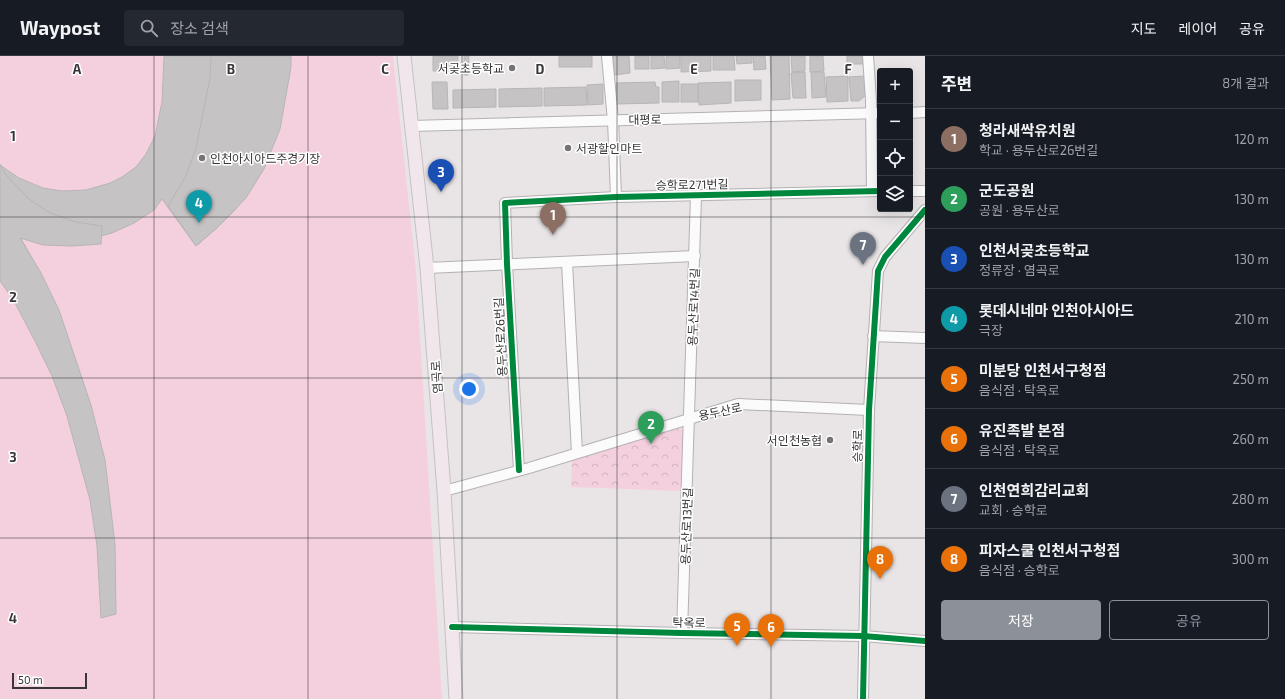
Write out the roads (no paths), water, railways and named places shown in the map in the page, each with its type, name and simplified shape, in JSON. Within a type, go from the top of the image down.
[{"type":"main road","name":"염곡로","points":[[404,56],[428,268],[444,491],[456,699]]},
{"type":"street","points":[[607,56],[613,120],[616,197]]},
{"type":"street","points":[[868,56],[875,114],[876,191]]},
{"type":"street","points":[[913,113],[925,112]]},
{"type":"street","name":"대평로","points":[[411,126],[875,114]]},
{"type":"street","name":"승학로271번길","points":[[505,202],[616,197],[876,191]]},
{"type":"street","points":[[913,191],[925,191]]},
{"type":"street","name":"용두산로14번길","points":[[689,418],[696,196]]},
{"type":"street","name":"용두산로26번길","points":[[505,202],[507,264],[519,470]]},
{"type":"street","name":"승학로","points":[[863,699],[863,636],[869,410],[878,271],[885,257],[925,210]]},
{"type":"street","points":[[428,268],[695,256]]},
{"type":"street","points":[[566,262],[577,453]]},
{"type":"street","points":[[873,336],[925,338]]},
{"type":"street","name":"용두산로","points":[[444,491],[577,453],[738,404],[869,410]]},
{"type":"street","name":"용두산로13번길","points":[[682,633],[689,418]]},
{"type":"street","name":"탁옥로","points":[[452,627],[863,636],[925,641]]},
{"type":"place","name":"서곶초등학교","points":[[512,68]]},
{"type":"place","name":"서광할인마트","points":[[568,148]]},
{"type":"place","name":"인천아시아드주경기장","points":[[202,158]]},
{"type":"place","name":"인천서곶초등학교","points":[[441,192]]},
{"type":"place","name":"롯데시네마 인천아시아드","points":[[199,223]]},
{"type":"place","name":"청라새싹유치원","points":[[553,235]]},
{"type":"place","name":"인천연희감리교회","points":[[863,265]]},
{"type":"place","name":"서인천농협","points":[[830,440]]},
{"type":"place","name":"군도공원","points":[[651,444]]},
{"type":"place","name":"피자스쿨 인천서구청점","points":[[880,579]]},
{"type":"place","name":"미분당 인천서구청점","points":[[737,646]]},
{"type":"place","name":"유진족발 본점","points":[[771,647]]}]
